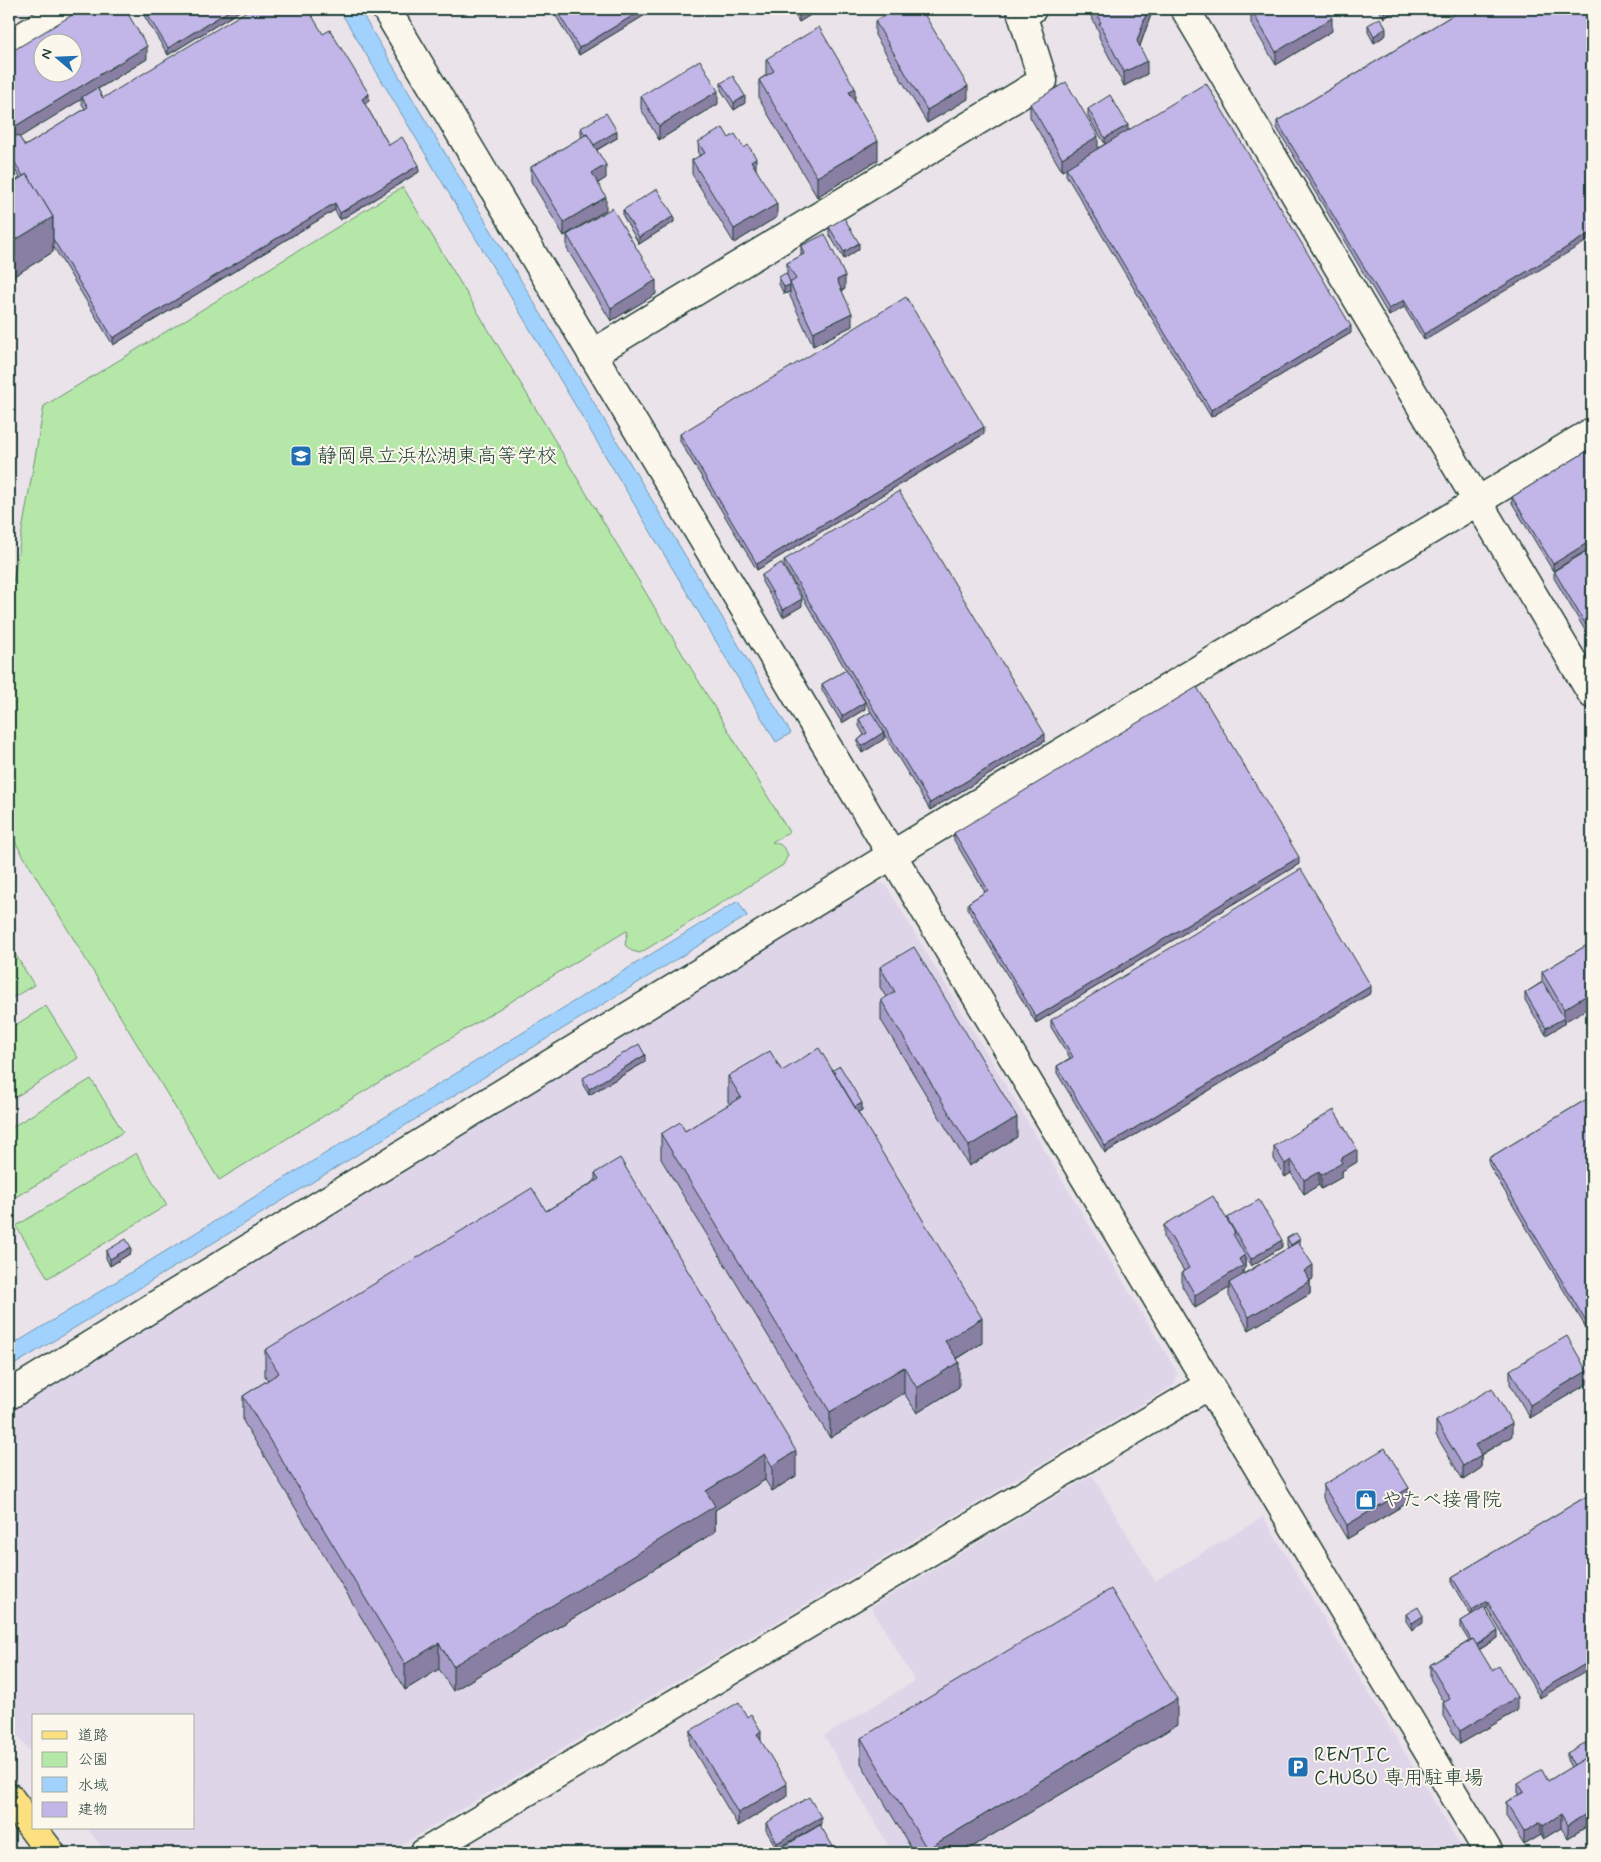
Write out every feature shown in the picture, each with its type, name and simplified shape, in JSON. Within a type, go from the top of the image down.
[{"type":"main road","points":[[9,1797],[32,1828]]},
{"type":"main road","points":[[34,1830],[51,1853]]},
{"type":"street","points":[[9,45],[68,9]]},
{"type":"street","points":[[386,9],[1489,1853]]},
{"type":"street","points":[[592,354],[1043,81],[1022,14],[1032,9]]},
{"type":"street","points":[[1185,9],[1592,694]]},
{"type":"street","points":[[9,1395],[892,855],[1592,432]]},
{"type":"street","points":[[424,1853],[1209,1385]]},
{"type":"shaded area","points":[[876,882],[886,885],[1177,1372],[1174,1385],[388,1853],[106,1853],[89,1830],[195,1830],[195,1714],[32,1714],[32,1754],[9,1723],[9,1412]]},
{"type":"shaded area","points":[[1092,1475],[1155,1581],[1263,1517],[1465,1853],[1048,1853],[1043,1845],[1029,1853],[893,1853],[824,1736],[915,1681],[871,1607]]},
{"type":"green space","name":"静岡県立浜松湖東高等学校","points":[[403,187],[789,832],[772,842],[782,846],[788,855],[783,865],[640,953],[632,951],[625,945],[628,930],[219,1180],[9,832],[9,605],[44,406]]},
{"type":"green space","points":[[9,944],[34,985],[9,1000]]},
{"type":"green space","points":[[46,1006],[78,1058],[9,1101],[9,1029]]},
{"type":"green space","points":[[91,1079],[123,1132],[9,1201],[9,1129]]},
{"type":"green space","points":[[136,1153],[167,1205],[48,1278],[16,1226]]},
{"type":"water","points":[[339,9],[359,9],[791,733],[776,742]]},
{"type":"water","points":[[738,901],[747,916],[9,1368],[9,1347]]},
{"type":"building","points":[[82,9],[125,9],[147,46],[9,130],[9,53],[32,39],[32,82],[82,82],[82,32],[44,32]]},
{"type":"building","points":[[144,9],[232,9],[168,48]]},
{"type":"building","points":[[250,9],[308,9],[323,34],[330,30],[369,94],[362,99],[389,145],[402,137],[419,165],[340,213],[335,203],[113,338],[53,239],[53,217],[27,174],[23,176],[9,153],[9,141],[18,135],[25,146],[88,107],[82,97],[97,88],[103,98]]},
{"type":"building","points":[[556,9],[644,9],[579,48]]},
{"type":"building","points":[[795,9],[809,9],[799,15]]},
{"type":"building","points":[[896,9],[921,9],[968,86],[927,110],[875,21]]},
{"type":"building","points":[[1094,9],[1114,9],[1115,11],[1116,9],[1148,9],[1137,41],[1147,61],[1124,72],[1099,23],[1101,23]]},
{"type":"building","points":[[1326,9],[1332,18],[1276,52],[1251,10]]},
{"type":"building","points":[[1463,9],[1583,9],[1592,24],[1592,232],[1424,334],[1404,300],[1389,309],[1277,121]]},
{"type":"building","points":[[1380,18],[1386,28],[1374,36],[1368,25]]},
{"type":"building","points":[[819,27],[855,88],[849,92],[878,141],[817,177],[759,80],[774,71],[766,59]]},
{"type":"building","points":[[700,60],[718,91],[659,126],[641,96]]},
{"type":"building","points":[[733,76],[745,96],[734,103],[721,83]]},
{"type":"building","points":[[1066,82],[1098,136],[1062,158],[1030,104]]},
{"type":"building","points":[[1206,83],[1351,326],[1211,410],[1066,168]]},
{"type":"building","points":[[1110,95],[1128,125],[1105,138],[1088,109]]},
{"type":"building","points":[[606,113],[617,131],[594,145],[581,128]]},
{"type":"building","points":[[723,128],[729,138],[735,134],[744,148],[748,145],[756,158],[751,161],[777,204],[734,229],[692,160],[705,153],[698,142]]},
{"type":"building","points":[[587,134],[606,165],[592,173],[606,197],[564,222],[531,167]]},
{"type":"building","points":[[27,174],[53,217],[9,244],[9,185]]},
{"type":"building","points":[[657,189],[674,216],[639,237],[623,210]]},
{"type":"building","points":[[612,208],[656,280],[611,308],[567,235]]},
{"type":"building","points":[[844,218],[859,243],[844,252],[829,227]]},
{"type":"building","points":[[825,234],[845,276],[837,280],[852,313],[813,332],[790,283],[796,279],[787,263],[804,254],[801,246]]},
{"type":"building","points":[[786,273],[790,285],[784,287],[779,277]]},
{"type":"building","points":[[906,297],[984,427],[757,564],[680,434]]},
{"type":"building","points":[[1592,448],[1592,540],[1553,564],[1512,497]]},
{"type":"building","points":[[899,491],[1045,734],[930,803],[784,560]]},
{"type":"building","points":[[1592,548],[1592,635],[1554,571]]},
{"type":"building","points":[[781,563],[802,599],[783,610],[762,575]]},
{"type":"building","points":[[846,670],[865,702],[842,716],[822,684]]},
{"type":"building","points":[[1197,687],[1299,857],[1036,1017],[968,903],[988,890],[954,833]]},
{"type":"building","points":[[871,712],[884,732],[862,746],[858,740],[867,733],[859,719]]},
{"type":"building","points":[[1301,869],[1371,986],[1105,1146],[1057,1066],[1073,1057],[1051,1020]]},
{"type":"building","points":[[1592,942],[1592,992],[1564,1009],[1542,972]]},
{"type":"building","points":[[914,947],[1017,1117],[969,1146],[881,1000],[895,992],[880,967]]},
{"type":"building","points":[[1543,982],[1564,1018],[1546,1028],[1525,993]]},
{"type":"building","points":[[639,1044],[645,1055],[589,1089],[583,1078]]},
{"type":"building","points":[[819,1048],[982,1318],[945,1341],[959,1362],[917,1388],[904,1367],[830,1412],[661,1134],[680,1122],[685,1131],[741,1097],[728,1076],[770,1051],[782,1071]]},
{"type":"building","points":[[840,1066],[862,1103],[855,1107],[833,1070]]},
{"type":"building","points":[[1592,1096],[1592,1329],[1591,1330],[1489,1158]]},
{"type":"building","points":[[1334,1110],[1357,1149],[1340,1159],[1342,1163],[1321,1175],[1319,1172],[1304,1180],[1291,1160],[1285,1164],[1274,1146]]},
{"type":"building","points":[[620,1158],[796,1451],[772,1466],[765,1454],[706,1491],[715,1506],[453,1666],[439,1643],[405,1664],[243,1396],[279,1373],[265,1350],[532,1188],[546,1211],[599,1179],[595,1173]]},
{"type":"building","points":[[1213,1196],[1235,1233],[1233,1234],[1245,1255],[1239,1259],[1243,1266],[1195,1295],[1182,1272],[1189,1268],[1164,1225]]},
{"type":"building","points":[[1259,1200],[1282,1240],[1251,1259],[1227,1218]]},
{"type":"building","points":[[1296,1233],[1300,1239],[1291,1245],[1287,1238]]},
{"type":"building","points":[[126,1239],[131,1247],[110,1259],[106,1251]]},
{"type":"building","points":[[1298,1242],[1313,1265],[1304,1271],[1310,1281],[1249,1317],[1229,1283]]},
{"type":"building","points":[[1567,1336],[1587,1371],[1530,1405],[1510,1370]]},
{"type":"building","points":[[1492,1388],[1512,1423],[1475,1445],[1481,1455],[1463,1466],[1436,1421]]},
{"type":"building","points":[[1385,1448],[1409,1488],[1347,1525],[1323,1485]]},
{"type":"building","points":[[1592,1493],[1592,1660],[1540,1691],[1487,1601],[1472,1610],[1452,1577]]},
{"type":"building","points":[[1111,1589],[1177,1699],[927,1849],[861,1738]]},
{"type":"building","points":[[1418,1607],[1423,1616],[1412,1623],[1406,1614]]},
{"type":"building","points":[[1484,1607],[1498,1631],[1476,1645],[1473,1639],[1471,1640],[1461,1621]]},
{"type":"building","points":[[1473,1639],[1492,1670],[1499,1666],[1517,1697],[1460,1731],[1443,1703],[1450,1699],[1430,1665]]},
{"type":"building","points":[[739,1702],[747,1717],[751,1714],[761,1731],[757,1734],[787,1784],[738,1813],[690,1731]]},
{"type":"building","points":[[1585,1743],[1592,1755],[1574,1765],[1567,1753]]},
{"type":"building","points":[[1592,1754],[1592,1815],[1588,1817],[1586,1814],[1568,1825],[1561,1814],[1543,1826],[1541,1822],[1524,1832],[1506,1802],[1524,1792],[1518,1783],[1542,1769],[1548,1781]]},
{"type":"building","points":[[809,1797],[821,1817],[777,1843],[766,1823]]},
{"type":"building","points":[[820,1825],[837,1853],[773,1853]]},
{"type":"place","name":"静岡県立浜松湖東高等学校","points":[[301,456]]},
{"type":"place","name":"やたべ接骨院","points":[[1366,1500]]},
{"type":"place","name":"RENTIC CHUBU 専用駐車場","points":[[1298,1767]]}]
